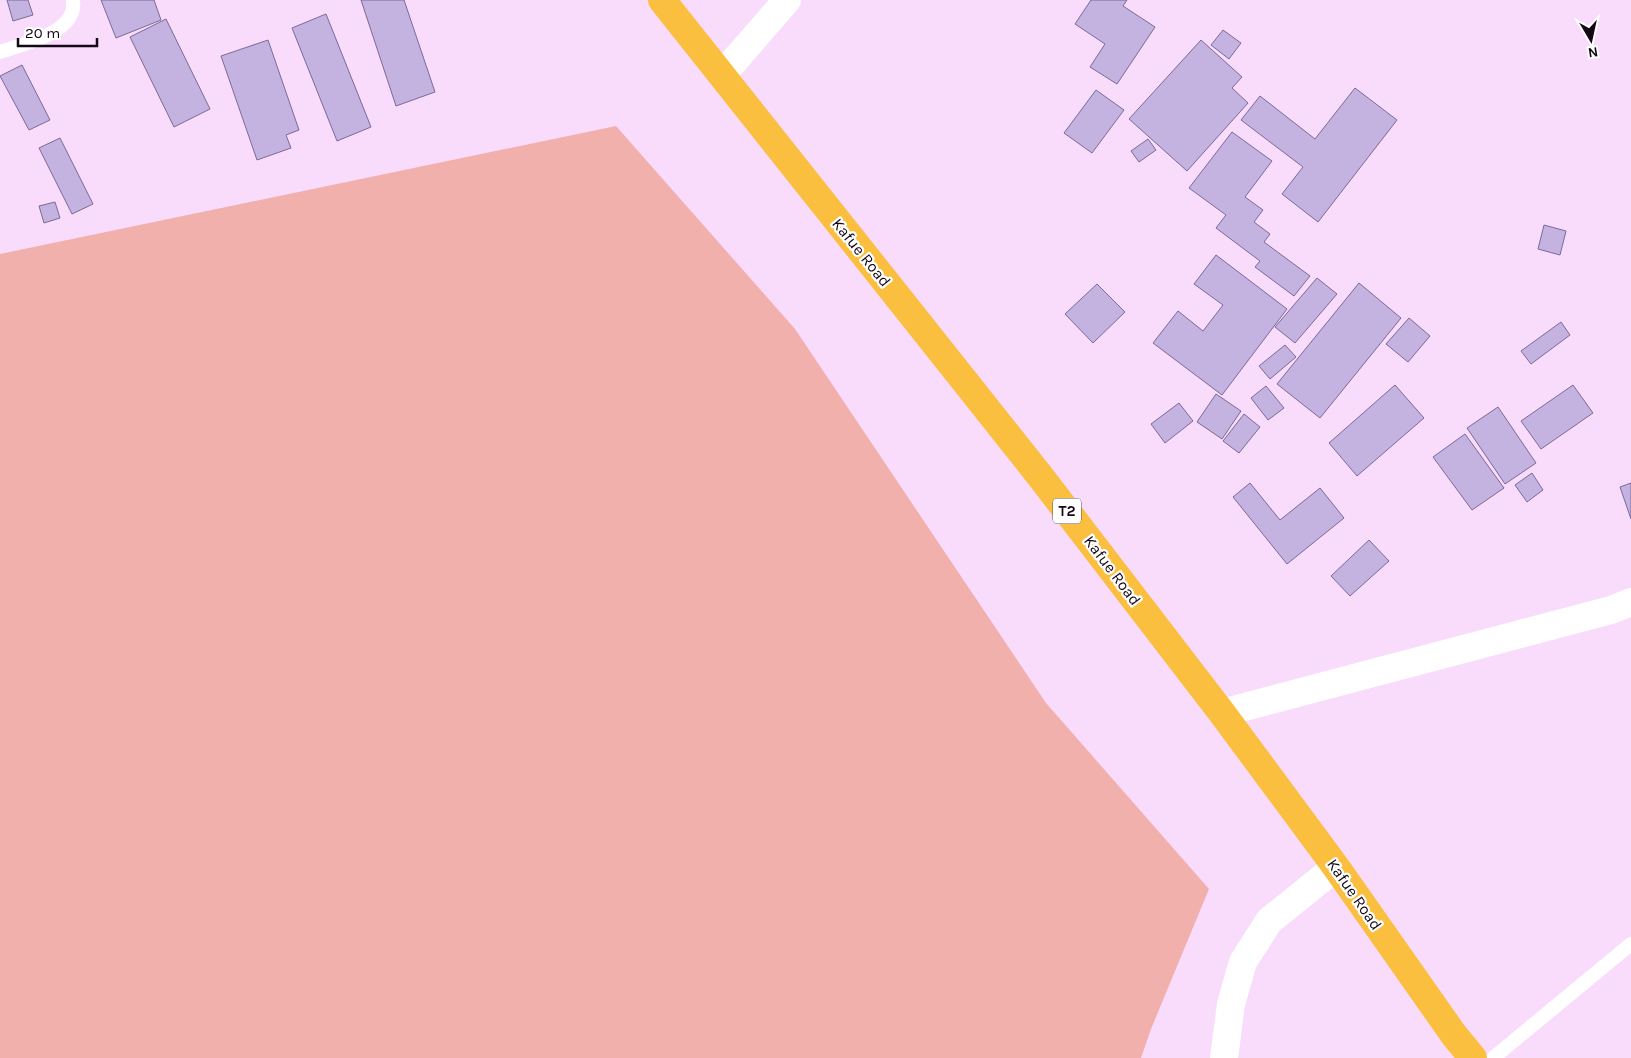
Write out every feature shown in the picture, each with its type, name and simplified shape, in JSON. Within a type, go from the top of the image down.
[{"type":"highway","name":"Kafue Road","points":[[662,0],[1040,476],[1222,713],[1336,867],[1454,1035],[1474,1058]]},
{"type":"street","points":[[722,76],[788,0]]},
{"type":"street","points":[[1222,713],[1611,610],[1631,602]]},
{"type":"street","points":[[1224,1058],[1231,1004],[1243,962],[1269,921],[1336,867]]},
{"type":"lane","points":[[0,52],[42,38],[64,25],[74,4],[73,0]]},
{"type":"lane","points":[[1492,1058],[1631,944]]},
{"type":"shaded area","points":[[616,126],[795,329],[1046,703],[1209,889],[1151,1029],[1141,1058],[0,1058],[0,254]]},
{"type":"building","points":[[7,0],[28,0],[33,15],[13,21]]},
{"type":"building","points":[[101,0],[154,0],[161,20],[116,38]]},
{"type":"building","points":[[361,0],[404,0],[435,92],[396,106]]},
{"type":"building","points":[[1091,0],[1127,0],[1123,6],[1155,27],[1117,84],[1090,67],[1105,44],[1075,24]]},
{"type":"building","points":[[326,14],[371,127],[337,141],[292,28]]},
{"type":"building","points":[[166,19],[210,109],[174,127],[130,37]]},
{"type":"building","points":[[1223,30],[1241,43],[1229,59],[1211,45]]},
{"type":"building","points":[[268,40],[299,130],[286,135],[291,148],[257,160],[221,56]]},
{"type":"building","points":[[1201,40],[1242,77],[1232,88],[1248,103],[1187,171],[1129,119]]},
{"type":"building","points":[[22,65],[50,120],[29,130],[0,76]]},
{"type":"building","points":[[1355,88],[1397,120],[1318,222],[1282,194],[1303,167],[1241,120],[1260,96],[1315,139]]},
{"type":"building","points":[[1096,90],[1124,110],[1092,153],[1064,133]]},
{"type":"building","points":[[1232,132],[1272,161],[1245,197],[1263,210],[1254,222],[1270,234],[1264,242],[1310,276],[1294,296],[1255,267],[1260,261],[1216,228],[1226,215],[1189,188]]},
{"type":"building","points":[[60,138],[93,204],[72,214],[39,148]]},
{"type":"building","points":[[1148,139],[1156,150],[1139,162],[1131,151]]},
{"type":"building","points":[[55,202],[60,218],[44,223],[39,206]]},
{"type":"building","points":[[1544,225],[1566,231],[1560,255],[1538,249]]},
{"type":"building","points":[[1216,255],[1287,309],[1222,395],[1153,343],[1178,311],[1203,331],[1223,305],[1194,284]]},
{"type":"building","points":[[1317,278],[1337,294],[1295,343],[1275,327]]},
{"type":"building","points":[[1359,283],[1401,318],[1320,418],[1277,384]]},
{"type":"building","points":[[1097,284],[1125,312],[1093,343],[1065,314]]},
{"type":"building","points":[[1409,318],[1430,336],[1408,362],[1386,344]]},
{"type":"building","points":[[1561,322],[1570,335],[1531,364],[1521,351]]},
{"type":"building","points":[[1285,345],[1296,357],[1270,379],[1259,366]]},
{"type":"building","points":[[1395,385],[1424,418],[1357,476],[1329,443]]},
{"type":"building","points":[[1573,385],[1593,413],[1541,449],[1521,421]]},
{"type":"building","points":[[1266,386],[1284,408],[1268,420],[1251,398]]},
{"type":"building","points":[[1216,394],[1241,411],[1222,439],[1197,422]]},
{"type":"building","points":[[1179,403],[1193,421],[1165,443],[1151,424]]},
{"type":"building","points":[[1498,407],[1536,463],[1505,484],[1467,428]]},
{"type":"building","points":[[1244,414],[1260,427],[1239,453],[1223,441]]},
{"type":"building","points":[[1465,434],[1504,488],[1472,510],[1433,457]]},
{"type":"building","points":[[1532,473],[1543,490],[1527,502],[1515,485]]},
{"type":"building","points":[[1250,483],[1280,520],[1320,488],[1344,518],[1287,564],[1233,497]]},
{"type":"building","points":[[1631,483],[1631,519],[1620,487]]},
{"type":"building","points":[[1369,540],[1389,561],[1350,596],[1331,576]]}]
